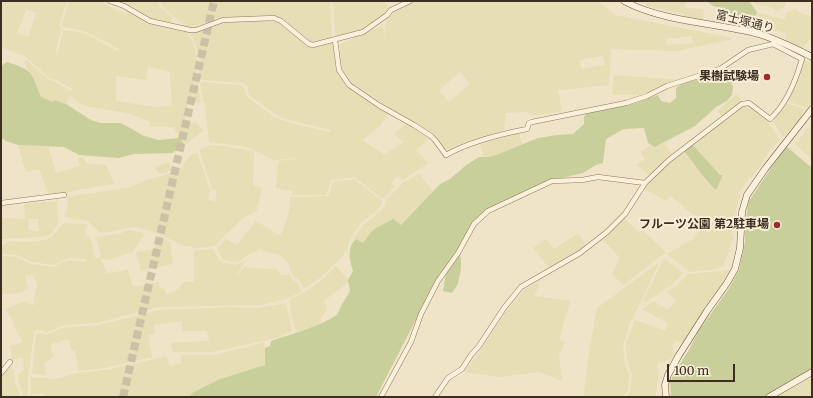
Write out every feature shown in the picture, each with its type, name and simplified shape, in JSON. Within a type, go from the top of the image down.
[{"type":"street","points":[[110,1],[124,6],[150,21],[176,28],[196,30],[223,20],[274,18],[281,21],[309,44],[313,45],[363,32],[387,16],[392,10],[410,1]]},
{"type":"street","name":"富士塚通り","points":[[624,1],[634,6],[660,14],[756,33],[812,58]]},
{"type":"street","points":[[335,40],[339,70],[349,85],[380,106],[431,136],[446,155],[472,144],[513,131],[527,129],[529,123],[532,122],[626,103],[647,96],[667,86],[720,69],[748,50],[774,42],[802,59],[785,102],[770,120],[749,103],[742,104],[669,160],[645,183],[625,214],[607,232],[580,253],[522,287],[504,308],[462,369],[448,378],[435,397]]},
{"type":"street","points":[[666,397],[665,385],[668,375],[679,355],[735,269],[740,248],[742,212],[748,195],[765,169],[812,109]]},
{"type":"street","points":[[381,397],[410,342],[421,314],[438,281],[458,253],[474,224],[481,216],[488,211],[552,182],[576,181],[598,177],[645,183]]},
{"type":"street","points":[[1,203],[64,195]]},
{"type":"street","points":[[1,373],[10,362]]},
{"type":"street","points":[[768,397],[812,372]]},
{"type":"shaded area","points":[[1,1],[67,1],[59,25],[61,30],[56,52],[58,53],[63,30],[84,33],[118,51],[119,49],[84,31],[63,27],[62,24],[69,1],[100,1],[126,15],[128,10],[154,23],[186,31],[193,42],[197,58],[196,72],[201,102],[187,105],[184,123],[196,123],[203,131],[185,145],[179,138],[174,127],[150,127],[149,121],[127,113],[84,106],[70,96],[66,104],[56,100],[53,102],[41,97],[24,63],[26,60],[48,79],[71,91],[72,89],[59,81],[49,78],[26,57],[1,47]],"holes":[[[26,9],[36,13],[29,37],[16,33],[22,22]],[[148,67],[170,72],[172,106],[154,107],[116,101],[116,76],[146,80]]]},
{"type":"shaded area","points":[[116,1],[158,1],[160,6],[173,18],[169,25],[150,20]]},
{"type":"shaded area","points":[[160,1],[330,1],[332,39],[315,44],[308,43],[278,17],[269,15],[221,18],[191,27],[186,27],[162,6]]},
{"type":"shaded area","points":[[333,1],[385,1],[389,11],[363,31],[336,39]]},
{"type":"shaded area","points":[[417,1],[598,1],[615,15],[733,39],[677,51],[611,49],[609,85],[558,90],[562,111],[532,116],[528,112],[505,113],[504,130],[445,151],[436,138],[423,128],[350,83],[340,68],[339,52],[341,44],[368,31],[383,26],[384,40],[386,20],[399,8]],"holes":[[[692,36],[693,43],[667,45],[666,39]],[[603,56],[605,65],[581,69],[580,60]],[[460,72],[470,84],[449,102],[439,90]]]},
{"type":"shaded area","points":[[647,1],[686,1],[685,8],[704,9],[703,19],[684,16],[684,14],[646,6]]},
{"type":"shaded area","points":[[753,1],[786,1],[784,8],[778,11],[767,6],[756,5]]},
{"type":"shaded area","points":[[795,9],[803,14],[812,16],[812,38],[801,49],[786,42],[785,33],[779,31],[767,31],[752,24],[757,12],[786,20],[785,13]]},
{"type":"shaded area","points":[[273,20],[280,22],[312,47],[333,43],[338,71],[348,86],[389,113],[378,128],[362,140],[384,155],[404,142],[394,134],[407,123],[430,138],[416,150],[429,163],[402,180],[398,176],[391,183],[395,187],[382,199],[355,177],[331,180],[326,195],[292,195],[293,191],[276,188],[278,161],[296,158],[274,160],[247,147],[209,142],[205,104],[203,101],[200,82],[242,85],[245,89],[247,97],[274,117],[294,124],[330,132],[331,130],[279,117],[249,95],[247,86],[244,83],[201,80],[199,78],[199,57],[193,38],[189,32],[223,21]]},
{"type":"shaded area","points":[[803,59],[812,63],[812,103],[808,108],[787,101]]},
{"type":"shaded area","points":[[614,75],[679,80],[639,95],[612,95]]},
{"type":"shaded area","points":[[737,94],[742,101],[722,117],[717,111]]},
{"type":"shaded area","points":[[786,103],[805,109],[801,114],[802,117],[783,137],[773,121]]},
{"type":"shaded area","points":[[742,105],[748,105],[768,122],[780,140],[767,153],[768,154],[764,161],[739,193],[740,196],[735,214],[735,224],[731,225],[732,235],[734,237],[723,266],[716,269],[690,272],[667,254],[693,239],[709,217],[703,221],[671,196],[666,201],[644,189],[647,182],[682,150],[690,158],[706,181],[716,190],[720,175],[692,144]]},
{"type":"shaded area","points":[[812,124],[812,159],[795,144]]},
{"type":"shaded area","points":[[519,133],[522,144],[496,155],[484,157],[480,144]]},
{"type":"shaded area","points":[[664,143],[673,155],[649,175],[636,165],[645,159],[640,152],[651,145],[655,147]]},
{"type":"shaded area","points":[[18,145],[48,146],[56,173],[80,166],[77,158],[83,157],[86,163],[106,165],[114,184],[77,190],[50,198],[39,169],[26,172]]},
{"type":"shaded area","points":[[210,145],[226,146],[254,152],[253,186],[262,187],[257,210],[243,218],[214,246],[197,248],[184,246],[157,233],[137,227],[129,227],[102,233],[86,220],[72,219],[65,216],[68,205],[67,197],[131,187],[146,180],[175,172],[179,170],[192,154],[197,152],[210,190],[208,199],[215,202],[217,191],[212,189],[199,150]]},
{"type":"shaded area","points":[[169,162],[172,170],[159,174],[155,167]]},
{"type":"shaded area","points":[[419,174],[433,191],[401,225],[373,230],[363,243],[354,237],[364,224],[385,206],[387,199],[403,183]]},
{"type":"shaded area","points":[[354,179],[382,201],[382,203],[376,212],[362,222],[351,237],[347,249],[342,257],[320,278],[304,289],[301,282],[292,274],[288,263],[281,255],[260,250],[247,255],[240,261],[235,262],[222,259],[217,248],[226,239],[237,245],[256,221],[281,236],[289,212],[290,197],[328,196],[332,182]]},
{"type":"shaded area","points":[[57,201],[58,224],[50,235],[1,239],[1,218],[25,219],[24,204]],"holes":[[[28,219],[38,219],[39,231],[29,231]]]},
{"type":"shaded area","points":[[624,218],[639,233],[642,230],[666,252],[623,285],[612,274],[620,258],[602,239]]},
{"type":"shaded area","points":[[64,223],[86,224],[88,226],[84,231],[92,243],[95,258],[101,257],[96,237],[119,234],[129,230],[145,233],[133,252],[108,260],[101,258],[106,273],[128,270],[133,287],[158,282],[160,287],[164,289],[166,295],[179,289],[183,282],[194,282],[194,251],[213,249],[219,260],[223,263],[236,265],[246,260],[237,274],[238,275],[244,267],[276,269],[281,275],[290,275],[298,284],[301,292],[286,299],[260,305],[158,307],[96,323],[64,325],[46,333],[39,329],[34,332],[28,378],[28,397],[24,397],[19,384],[18,375],[24,370],[23,357],[12,360],[11,346],[23,342],[5,309],[25,301],[33,306],[37,284],[32,274],[25,276],[28,288],[20,293],[1,294],[1,256],[16,257],[31,264],[54,267],[64,261],[70,260],[86,262],[86,259],[68,258],[54,265],[32,262],[17,255],[1,254],[1,246],[11,241],[31,242],[45,240],[51,237]]},
{"type":"shaded area","points":[[578,233],[587,247],[551,270],[533,248],[546,239],[554,249]]},
{"type":"shaded area","points":[[156,236],[170,242],[173,264],[141,271],[136,252],[155,249]]},
{"type":"shaded area","points":[[664,258],[683,273],[673,284],[646,302],[643,301]]},
{"type":"shaded area","points":[[658,263],[629,325],[623,346],[625,366],[629,373],[628,390],[623,397],[583,397],[597,308]]},
{"type":"shaded area","points":[[336,266],[349,282],[324,301],[327,310],[321,318],[321,324],[310,329],[297,332],[291,314],[290,300],[322,280]]},
{"type":"shaded area","points":[[731,271],[729,277],[682,343],[677,341],[672,345],[674,354],[671,359],[657,364],[659,376],[655,397],[627,397],[630,392],[632,375],[627,358],[626,344],[635,320],[666,331],[667,323],[642,309],[654,301],[668,310],[676,300],[666,292],[675,287],[687,275],[706,272]]},
{"type":"shaded area","points":[[540,282],[534,296],[570,301],[559,340],[565,342],[559,356],[562,381],[539,372],[500,377],[465,372],[506,311],[525,289]]},
{"type":"shaded area","points":[[286,303],[292,331],[276,338],[211,352],[173,352],[171,343],[209,341],[207,331],[182,331],[182,321],[154,325],[155,334],[148,335],[152,357],[104,368],[79,371],[75,350],[71,350],[69,339],[51,344],[53,357],[44,364],[46,375],[33,374],[32,372],[36,335],[39,333],[46,335],[62,328],[99,325],[161,310],[232,307],[259,308]]},
{"type":"shaded area","points":[[264,342],[266,365],[220,379],[192,393],[190,397],[46,397],[43,393],[30,395],[31,377],[56,379],[77,373],[112,369],[167,356],[169,366],[181,363],[181,355],[212,355],[249,347]]},
{"type":"shaded area","points":[[10,365],[14,372],[15,382],[21,397],[1,397],[1,375]]},
{"type":"shaded area","points":[[812,378],[812,393],[806,397],[775,397]]},
{"type":"green space","points":[[706,1],[749,1],[757,12],[754,20],[739,23],[730,16],[725,9],[713,6]]},
{"type":"green space","points":[[7,62],[27,70],[33,77],[41,97],[53,102],[55,100],[66,104],[91,120],[101,123],[121,123],[144,136],[159,140],[179,138],[185,145],[172,153],[134,154],[119,158],[79,155],[64,147],[18,145],[6,141],[1,138],[1,66]]},
{"type":"green space","points":[[725,71],[728,74],[733,86],[732,95],[727,101],[716,107],[695,126],[655,147],[648,143],[644,128],[624,129],[606,139],[603,163],[596,165],[583,173],[550,181],[483,214],[469,228],[459,251],[461,268],[458,284],[452,293],[443,291],[446,273],[440,273],[376,397],[190,397],[192,393],[220,379],[265,365],[265,348],[270,346],[271,341],[313,327],[337,315],[350,291],[348,280],[353,271],[350,250],[356,239],[363,243],[373,230],[393,219],[401,225],[440,184],[450,179],[465,166],[479,157],[496,155],[538,138],[573,134],[584,124],[584,117],[586,113],[636,103],[658,95],[661,101],[670,103],[676,98],[676,88],[683,83]]},
{"type":"green space","points":[[692,144],[720,175],[723,175],[716,190],[707,181],[683,150]]},
{"type":"green space","points":[[786,146],[812,168],[812,368],[763,397],[671,397],[670,382],[675,372],[698,332],[730,287],[739,270],[745,242],[745,224],[749,201]]},
{"type":"tunnel","points":[[123,397],[214,1]]},
{"type":"place","name":"果樹試験場","points":[[767,77]]},
{"type":"place","name":"フルーツ公園 第2駐車場","points":[[777,225]]}]
